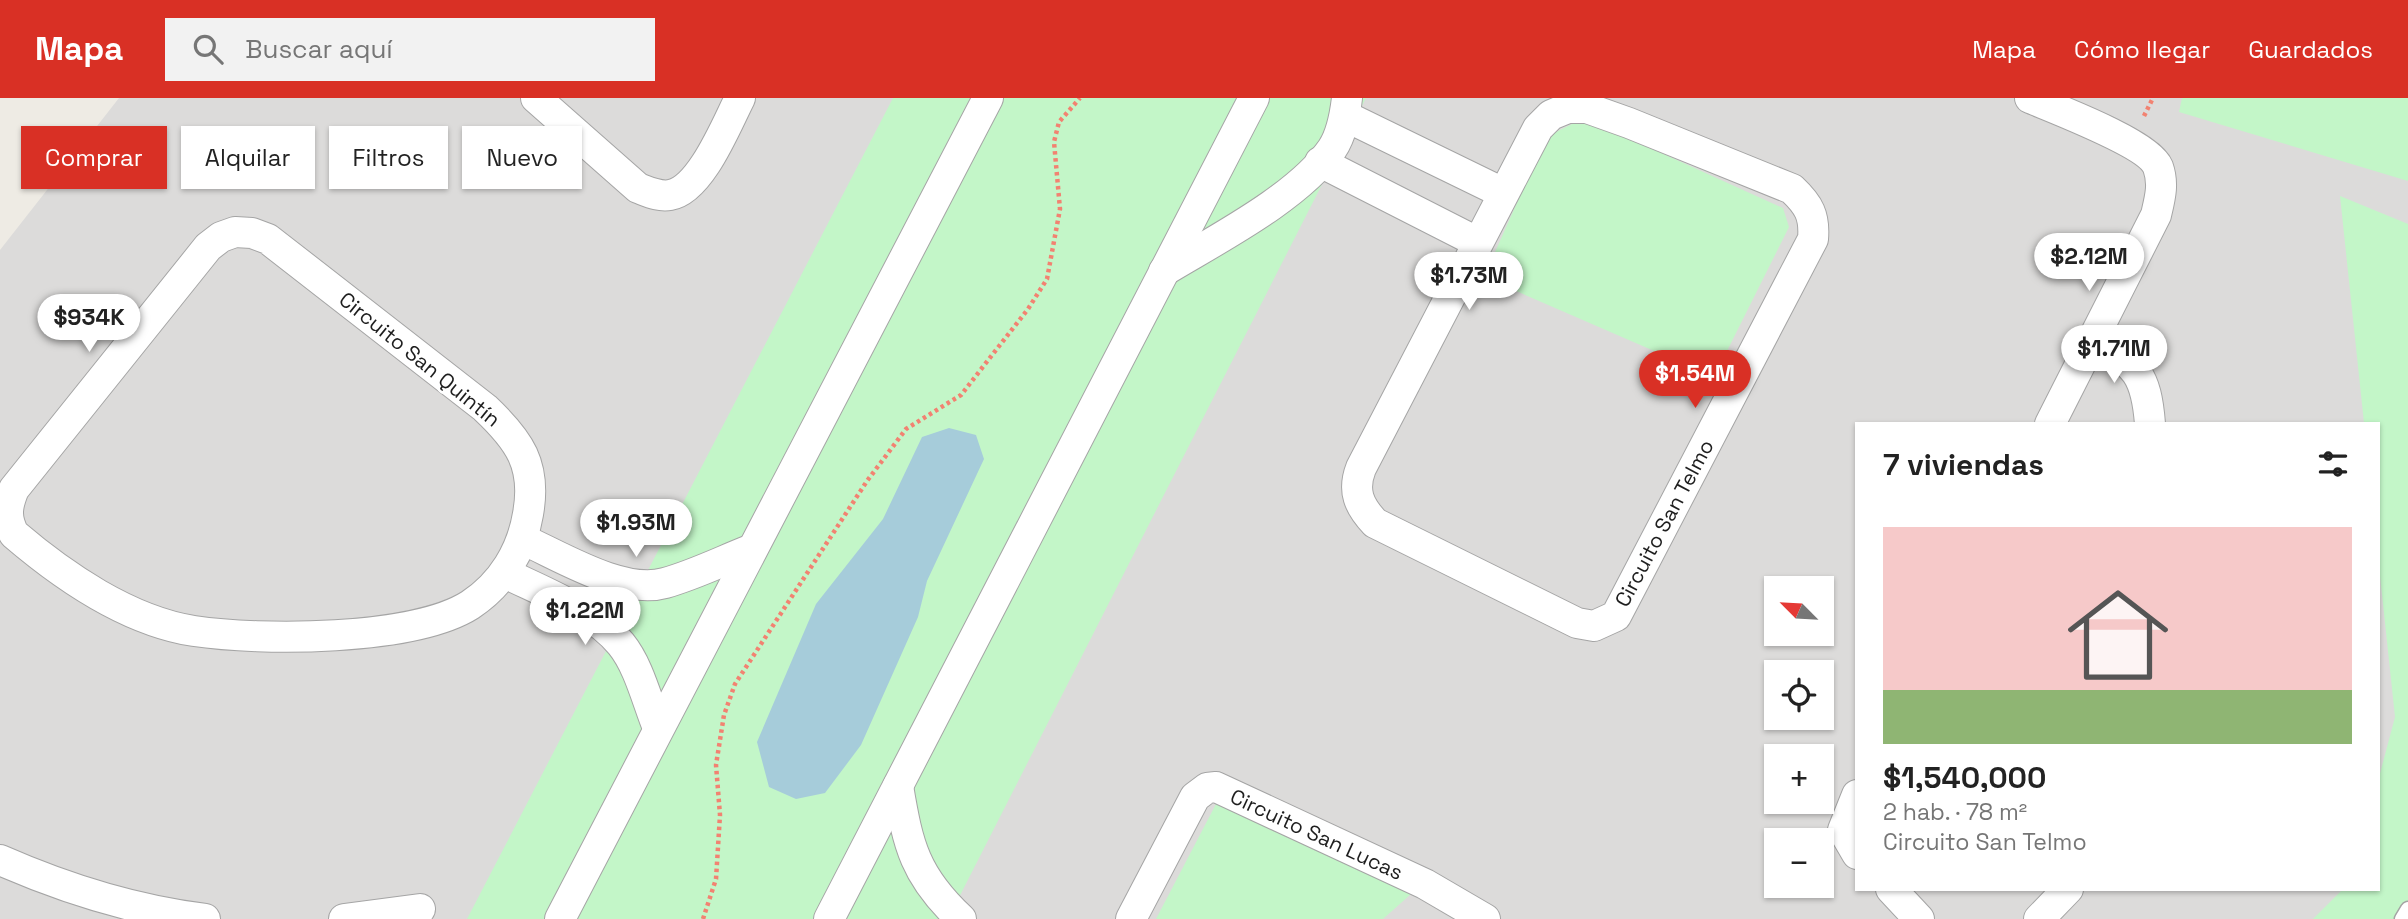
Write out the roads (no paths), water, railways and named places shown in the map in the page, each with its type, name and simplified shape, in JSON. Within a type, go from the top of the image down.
[{"type":"street","points":[[536,98],[638,188],[658,195],[674,195],[688,186],[702,170],[740,98]]},
{"type":"street","points":[[559,919],[988,98]]},
{"type":"street","points":[[829,919],[1254,98]]},
{"type":"street","points":[[2030,98],[2142,150],[2157,164],[2162,187],[2156,215],[2051,422]]},
{"type":"street","points":[[1164,271],[1246,223],[1285,195],[1332,149],[1346,107],[1503,193]]},
{"type":"street","name":"Circuito San Telmo","points":[[1568,108],[1587,108],[1791,190],[1807,202],[1814,220],[1814,239],[1616,616],[1606,623],[1594,626],[1577,622],[1375,523],[1362,509],[1357,496],[1357,479],[1361,468],[1503,193],[1538,128],[1551,115],[1568,108]]},
{"type":"street","points":[[1320,162],[1476,242]]},
{"type":"street","name":"Circuito San Quintín","points":[[235,232],[252,233],[268,239],[485,408],[515,436],[527,466],[531,498],[524,540],[505,573],[469,605],[421,623],[334,636],[252,636],[192,631],[140,615],[89,588],[29,547],[14,534],[7,522],[7,507],[14,489],[208,247],[221,237],[235,232]]},
{"type":"street","points":[[2095,339],[2132,365],[2148,397],[2150,422]]},
{"type":"street","points":[[524,540],[612,579],[637,585],[663,584],[750,550]]},
{"type":"street","points":[[505,573],[567,604],[595,622],[621,644],[636,671],[658,728]]},
{"type":"street","points":[[898,786],[908,844],[934,894],[961,919]]},
{"type":"street","name":"Circuito San Lucas","points":[[1130,919],[1195,797],[1207,789],[1216,788],[1425,884],[1485,919]]},
{"type":"street","points":[[1855,800],[1843,830],[1855,851]]},
{"type":"street","points":[[0,860],[58,885],[157,913],[205,919]]},
{"type":"street","points":[[1893,891],[1919,919]]},
{"type":"street","points":[[2039,919],[2066,891]]},
{"type":"street","points":[[344,919],[420,909]]},
{"type":"lane","points":[[2402,919],[2408,909]]},
{"type":"water","points":[[949,428],[976,435],[984,459],[927,581],[918,617],[861,745],[825,793],[796,799],[769,787],[757,742],[816,604],[883,519],[922,437]]}]
